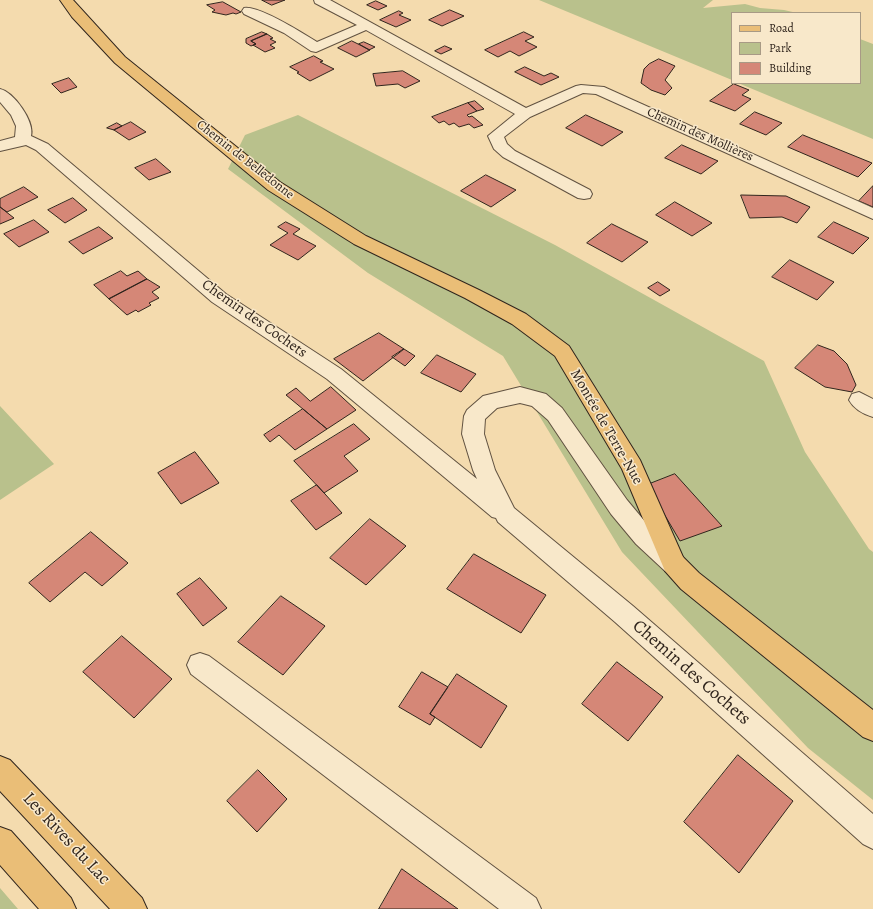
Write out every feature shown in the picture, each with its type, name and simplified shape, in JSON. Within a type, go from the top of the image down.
[{"type":"main road","name":"Chemin de Belledonne","points":[[66,0],[120,60],[274,186],[360,240],[472,294]]},
{"type":"main road","name":"Montée de Terre-Nue","points":[[472,294],[519,319],[562,351],[632,466],[674,564],[690,581],[873,727]]},
{"type":"main road","name":"Les Rives du Lac","points":[[0,770],[131,909]]},
{"type":"main road","points":[[0,842],[60,909]]},
{"type":"street","points":[[320,0],[525,114]]},
{"type":"street","points":[[249,11],[289,30],[316,48],[367,25]]},
{"type":"street","name":"Chemin des Mollières","points":[[584,194],[509,154],[500,146],[496,136],[525,114],[581,89],[593,89],[604,92],[873,214]]},
{"type":"street","points":[[0,92],[21,119],[25,130],[22,139],[0,146]]},
{"type":"street","name":"Chemin des Cochets","points":[[22,139],[38,144],[42,147],[218,298],[334,374],[624,614],[873,834]]},
{"type":"street","name":"Chemin des Cochets","points":[[506,515],[484,470],[473,434],[475,416],[490,402],[520,395],[539,400],[555,414],[619,507],[644,537],[674,564]]},
{"type":"street","points":[[200,666],[525,909]]},
{"type":"green space","points":[[539,0],[713,0],[703,8],[745,4],[760,8],[793,12],[731,12],[731,80]]},
{"type":"green space","points":[[861,39],[873,44],[873,139],[740,84],[861,84]]},
{"type":"green space","points":[[298,115],[555,245],[764,361],[805,452],[869,549],[873,552],[873,800],[808,748],[622,552],[503,356],[368,273],[228,169],[245,135]]},
{"type":"green space","points":[[0,406],[54,464],[0,500]]},
{"type":"green space","points":[[0,888],[18,909],[0,909]]},
{"type":"building","points":[[262,0],[285,0],[272,5]]},
{"type":"building","points":[[376,1],[387,6],[378,10],[367,5]]},
{"type":"building","points":[[223,2],[241,12],[226,15],[212,12],[215,10],[207,5]]},
{"type":"building","points":[[450,10],[464,16],[442,26],[429,20]]},
{"type":"building","points":[[399,11],[403,13],[399,15],[411,20],[396,27],[380,20]]},
{"type":"building","points":[[262,32],[267,34],[251,41],[256,44],[251,46],[246,43],[246,39]]},
{"type":"building","points":[[524,32],[534,37],[525,41],[537,47],[519,56],[510,51],[498,57],[485,50]]},
{"type":"building","points":[[267,34],[273,38],[270,39],[276,42],[270,45],[275,48],[265,52],[253,45],[256,44],[251,41]]},
{"type":"building","points":[[352,41],[370,50],[356,57],[338,48]]},
{"type":"building","points":[[364,42],[375,47],[369,50],[359,44]]},
{"type":"building","points":[[445,46],[452,49],[441,54],[435,51]]},
{"type":"building","points":[[314,56],[323,61],[320,62],[334,69],[310,81],[290,67]]},
{"type":"building","points":[[659,59],[675,66],[665,80],[672,88],[665,95],[651,90],[641,83],[644,69],[649,64]]},
{"type":"building","points":[[525,67],[544,76],[551,73],[559,77],[541,85],[515,72]]},
{"type":"building","points":[[403,71],[420,81],[405,88],[398,84],[376,86],[373,74]]},
{"type":"building","points":[[69,78],[77,87],[61,93],[52,84]]},
{"type":"building","points":[[734,84],[749,90],[742,95],[751,99],[735,111],[710,101]]},
{"type":"building","points":[[475,101],[484,109],[477,111],[468,103]]},
{"type":"building","points":[[468,103],[477,111],[467,115],[469,117],[472,116],[483,125],[474,128],[469,124],[459,127],[454,123],[449,125],[444,121],[439,123],[432,117]]},
{"type":"building","points":[[755,112],[782,123],[766,135],[740,124]]},
{"type":"building","points":[[586,115],[623,132],[602,146],[566,128]]},
{"type":"building","points":[[131,122],[146,132],[129,140],[114,130]]},
{"type":"building","points":[[117,123],[122,126],[114,130],[107,128]]},
{"type":"building","points":[[803,135],[872,163],[858,177],[788,147]]},
{"type":"building","points":[[682,145],[718,161],[701,174],[665,158]]},
{"type":"building","points":[[156,159],[171,172],[149,180],[135,168]]},
{"type":"building","points":[[486,175],[516,190],[491,207],[461,191]]},
{"type":"building","points":[[873,186],[873,207],[859,201]]},
{"type":"building","points":[[24,187],[38,197],[7,212],[0,207],[0,199]]},
{"type":"building","points":[[741,195],[786,196],[810,207],[797,223],[782,217],[750,218]]},
{"type":"building","points":[[73,198],[87,210],[65,223],[48,210]]},
{"type":"building","points":[[675,202],[712,223],[692,236],[656,215]]},
{"type":"building","points":[[0,207],[14,218],[0,224]]},
{"type":"building","points":[[34,220],[49,232],[19,247],[4,234]]},
{"type":"building","points":[[286,222],[300,229],[293,234],[316,246],[298,260],[270,245],[288,233],[278,227]]},
{"type":"building","points":[[834,222],[869,238],[853,254],[818,237]]},
{"type":"building","points":[[612,224],[648,242],[622,262],[587,243]]},
{"type":"building","points":[[99,227],[113,238],[83,254],[69,242]]},
{"type":"building","points":[[790,260],[834,282],[817,300],[772,277]]},
{"type":"building","points":[[121,271],[127,276],[138,271],[147,279],[109,299],[94,285]]},
{"type":"building","points":[[147,279],[160,287],[152,292],[159,298],[149,303],[151,305],[138,312],[136,310],[127,315],[109,299]]},
{"type":"building","points":[[658,282],[670,290],[660,296],[648,288]]},
{"type":"building","points":[[379,333],[404,349],[363,381],[334,359]]},
{"type":"building","points":[[818,345],[834,351],[847,364],[856,385],[852,392],[825,387],[795,368]]},
{"type":"building","points":[[404,349],[415,356],[405,366],[392,357]]},
{"type":"building","points":[[437,355],[476,374],[461,392],[421,373]]},
{"type":"building","points":[[331,387],[356,410],[327,429],[286,395],[296,388],[310,401]]},
{"type":"building","points":[[303,409],[327,429],[295,450],[279,435],[270,442],[264,435]]},
{"type":"building","points":[[354,424],[370,439],[344,456],[358,471],[324,493],[294,461]]},
{"type":"building","points":[[195,452],[219,483],[181,504],[158,473]]},
{"type":"building","points":[[675,474],[722,526],[680,541],[647,485]]},
{"type":"building","points":[[317,485],[342,513],[316,530],[291,501]]},
{"type":"building","points":[[370,519],[406,546],[366,585],[330,558]]},
{"type":"building","points":[[91,532],[128,563],[102,586],[85,572],[50,602],[29,583]]},
{"type":"building","points":[[474,554],[546,595],[521,633],[447,589]]},
{"type":"building","points":[[200,578],[227,608],[203,626],[177,594]]},
{"type":"building","points":[[281,596],[325,626],[283,675],[238,642]]},
{"type":"building","points":[[122,636],[172,679],[134,718],[83,672]]},
{"type":"building","points":[[617,662],[663,697],[628,741],[582,704]]},
{"type":"building","points":[[422,672],[448,687],[430,714],[435,717],[430,725],[399,707]]},
{"type":"building","points":[[457,674],[507,706],[481,748],[430,714]]},
{"type":"building","points":[[738,755],[793,801],[739,873],[684,822]]},
{"type":"building","points":[[258,770],[287,799],[257,832],[227,801]]},
{"type":"building","points":[[402,869],[458,909],[379,909]]}]
